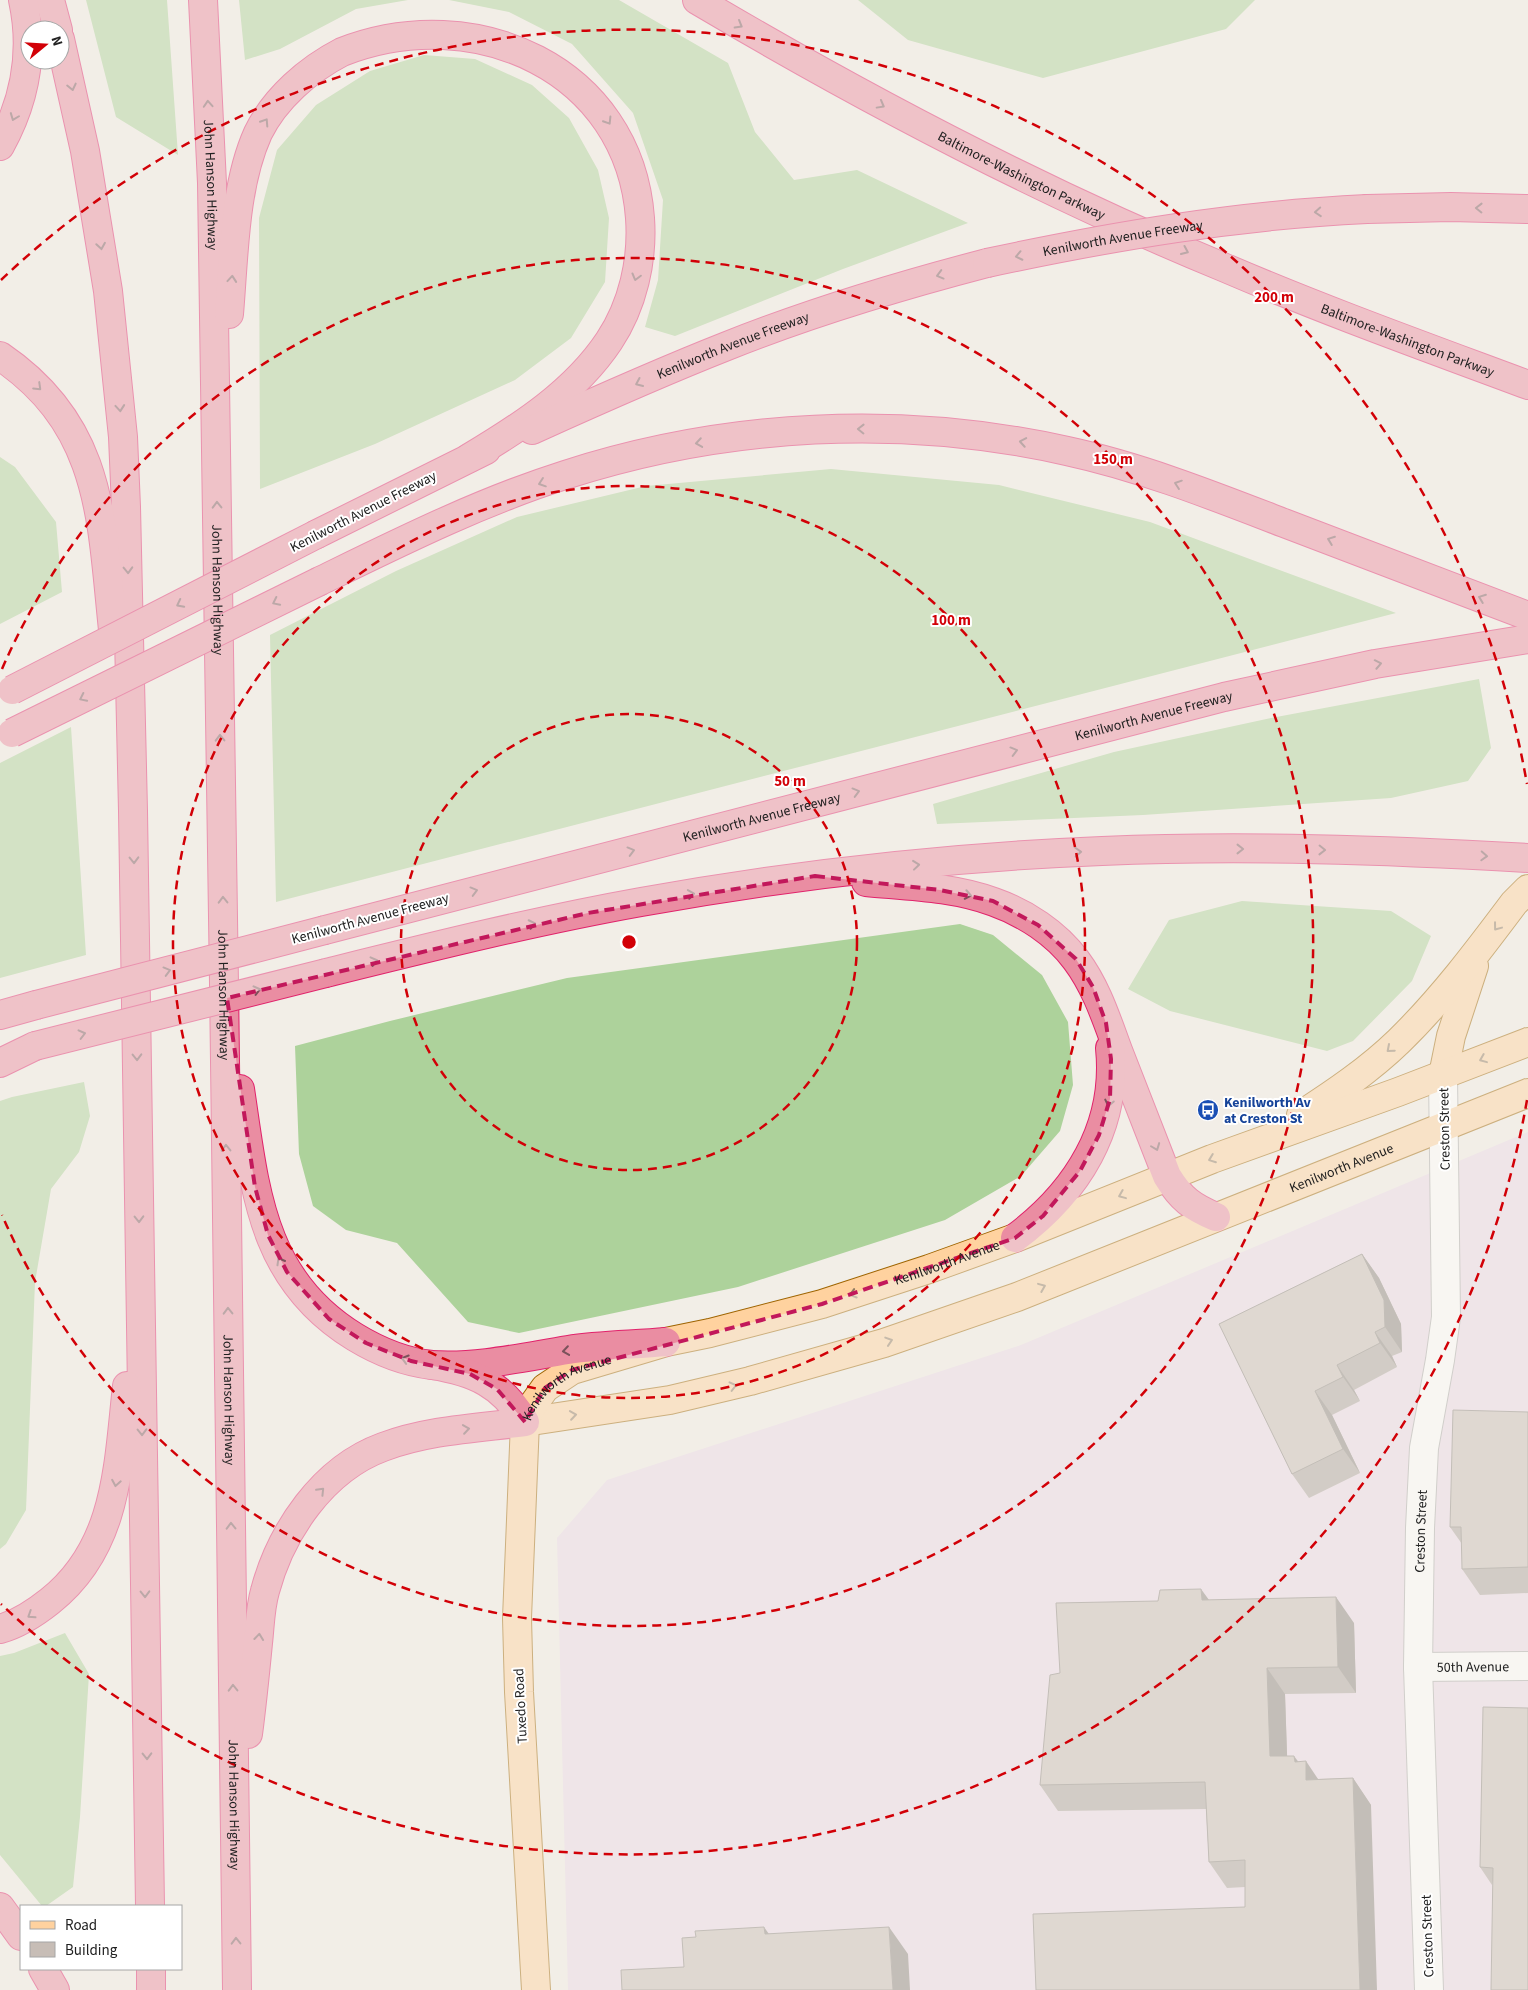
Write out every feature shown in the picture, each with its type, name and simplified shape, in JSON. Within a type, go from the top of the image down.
[{"type":"highway","points":[[0,146],[17,112],[27,63],[28,35],[23,0]]},
{"type":"highway","points":[[50,0],[55,20]]},
{"type":"highway","name":"John Hanson Highway","points":[[203,0],[211,174],[216,450],[237,1990]]},
{"type":"highway","name":"Baltimore-Washington Parkway","points":[[697,0],[905,118],[1124,224],[1222,267],[1328,310],[1528,385]]},
{"type":"highway","points":[[216,450],[242,181],[259,130],[274,108],[293,87],[310,72],[332,57],[380,36],[409,30],[438,28],[467,30],[496,37],[538,55],[570,76],[591,97],[622,146],[633,175],[640,213],[641,237],[638,268],[630,298],[609,341],[581,375],[548,406],[501,439],[468,458]]},
{"type":"highway","points":[[68,70],[93,196],[108,292],[117,366],[126,507],[133,811],[150,1905]]},
{"type":"highway","name":"Kenilworth Avenue Freeway","points":[[6,694],[468,458],[736,343],[882,292],[987,263],[1091,242],[1198,224],[1307,212],[1367,209],[1443,207],[1528,209]]},
{"type":"highway","points":[[0,356],[19,370],[54,404],[79,444],[89,469],[100,520],[133,811]]},
{"type":"highway","points":[[6,736],[433,526],[477,508],[557,477],[608,462],[691,444],[775,432],[814,429],[888,429],[980,435],[1070,451],[1217,498],[1528,616]]},
{"type":"highway","name":"Kenilworth Avenue Freeway","points":[[0,1015],[1170,711],[1330,673],[1528,639]]},
{"type":"highway","points":[[0,1054],[476,936],[644,902],[815,876],[1044,854],[1158,849],[1379,851],[1528,858]]},
{"type":"highway","points":[[815,876],[940,890],[976,896],[1007,908],[1038,925],[1065,947],[1085,973],[1100,1003],[1167,1176],[1183,1200],[1199,1210],[1216,1217]]},
{"type":"highway","points":[[224,984],[255,1187],[268,1234],[276,1254],[300,1290],[319,1310],[341,1328],[366,1343],[389,1354],[411,1361],[461,1371],[485,1380],[508,1399],[525,1422],[427,1435],[383,1447],[362,1457],[330,1481],[297,1520],[278,1552],[264,1593],[235,1860]]},
{"type":"highway","points":[[1015,1238],[1042,1216],[1068,1187],[1091,1152],[1099,1135],[1110,1099],[1112,1078],[1110,1040],[1100,1003]]},
{"type":"highway","points":[[0,1063],[35,1046]]},
{"type":"highway","points":[[0,1630],[25,1619],[63,1591],[93,1552],[104,1528],[117,1478],[140,1278]]},
{"type":"highway","points":[[432,1364],[471,1364],[571,1350],[666,1342]]},
{"type":"highway","points":[[0,1907],[20,1935]]},
{"type":"highway","points":[[44,1970],[55,1990]]},
{"type":"highway","points":[[151,1970],[151,1990]]},
{"type":"main road","points":[[1257,1142],[1341,1088],[1397,1043],[1439,999],[1481,948],[1514,903],[1528,889]]},
{"type":"main road","points":[[1443,1075],[1451,1036],[1481,948]]},
{"type":"main road","name":"Kenilworth Avenue","points":[[1528,1042],[1167,1176],[1015,1238],[875,1288],[718,1331],[666,1342],[572,1370],[556,1380],[541,1393],[530,1408],[525,1422],[670,1400],[846,1355],[1017,1297],[1528,1093]]},
{"type":"main road","name":"Tuxedo Road","points":[[525,1422],[517,1627],[519,1700],[536,1990]]},
{"type":"street","name":"Creston Street","points":[[1429,1990],[1418,1667],[1420,1528],[1424,1448],[1440,1360],[1446,1309],[1443,1075]]},
{"type":"street","name":"50th Avenue","points":[[1418,1667],[1528,1666]]},
{"type":"highlighted area","points":[[815,876],[940,890],[993,901],[1038,925],[1076,959],[1093,987],[1106,1023],[1111,1059],[1110,1099],[1099,1135],[1080,1171],[1043,1216],[1015,1238],[822,1304],[572,1370],[545,1388],[525,1422],[497,1389],[470,1374],[411,1361],[366,1343],[329,1319],[287,1272],[268,1235],[255,1187],[227,998],[588,913]]},
{"type":"shaded area","points":[[1528,1132],[1528,1990],[568,1990],[557,1538],[607,1480],[1021,1345]]},
{"type":"green space","points":[[86,0],[167,0],[178,155],[116,117]]},
{"type":"green space","points":[[239,0],[408,0],[356,9],[280,49],[245,60]]},
{"type":"green space","points":[[449,0],[619,0],[728,63],[755,132],[794,180],[857,170],[968,223],[843,269],[675,336],[645,327],[658,280],[663,200],[633,113],[572,44],[509,12]]},
{"type":"green space","points":[[858,0],[1255,0],[1226,29],[1043,78],[908,40]]},
{"type":"green space","points":[[424,55],[475,59],[532,85],[569,118],[598,170],[609,218],[605,282],[571,338],[515,380],[375,444],[260,489],[259,218],[277,150],[316,105],[370,71]]},
{"type":"green space","points":[[0,457],[15,467],[56,522],[62,592],[0,624]]},
{"type":"green space","points":[[831,469],[999,485],[1150,522],[1396,613],[276,902],[270,635],[396,571],[517,517],[646,486]]},
{"type":"green space","points":[[1479,679],[1491,748],[1468,781],[1391,798],[1143,815],[937,824],[933,804],[1114,752],[1271,718]]},
{"type":"green space","points":[[71,727],[86,955],[0,978],[0,763]]},
{"type":"green space","points":[[1242,901],[1391,911],[1431,936],[1412,981],[1353,1041],[1327,1051],[1170,1011],[1128,989],[1169,920]]},
{"type":"green space","points":[[960,924],[993,935],[1042,975],[1068,1022],[1073,1085],[1060,1131],[1021,1176],[945,1220],[738,1287],[519,1333],[468,1322],[397,1243],[346,1230],[313,1206],[299,1154],[295,1046],[567,978]]},
{"type":"green space","points":[[84,1082],[90,1116],[79,1152],[51,1189],[35,1282],[26,1510],[6,1544],[0,1549],[0,1101]]},
{"type":"green space","points":[[65,1633],[89,1674],[80,1817],[73,1887],[47,1905],[41,1905],[0,1855],[0,1656],[14,1653]]},
{"type":"building","points":[[1362,1254],[1384,1300],[1385,1327],[1375,1332],[1380,1343],[1337,1365],[1343,1377],[1315,1391],[1343,1449],[1292,1474],[1219,1324]]},
{"type":"building","points":[[1453,1410],[1528,1412],[1528,1567],[1462,1569],[1461,1527],[1450,1527]]},
{"type":"building","points":[[1201,1589],[1202,1600],[1336,1597],[1338,1667],[1267,1668],[1270,1756],[1294,1756],[1295,1762],[1306,1761],[1306,1780],[1353,1778],[1360,1990],[1036,1990],[1033,1914],[1245,1907],[1245,1860],[1209,1862],[1205,1782],[1040,1785],[1050,1675],[1060,1673],[1056,1603],[1158,1601],[1160,1590]]},
{"type":"building","points":[[1483,1707],[1528,1708],[1528,1990],[1491,1990],[1493,1868],[1480,1867]]},
{"type":"building","points":[[764,1927],[765,1934],[889,1927],[893,1990],[622,1990],[621,1970],[684,1967],[682,1938],[696,1937],[695,1931]]},
{"type":"place","name":"Kenilworth Av at Creston St","points":[[1208,1110]]}]
